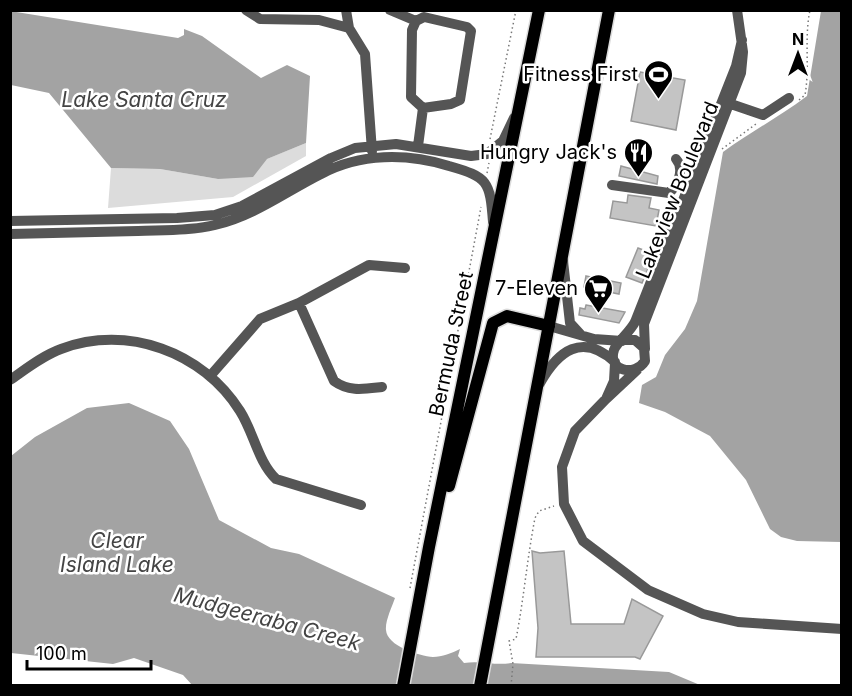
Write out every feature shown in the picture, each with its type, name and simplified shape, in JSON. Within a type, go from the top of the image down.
[{"type":"main road","name":"Bermuda Street","points":[[404,686],[429,547],[539,10]]},
{"type":"main road","points":[[480,686],[609,10]]},
{"type":"main road","points":[[429,547],[459,452],[491,326],[498,319],[507,316],[549,326]]},
{"type":"street","points":[[246,10],[260,19],[275,15],[319,20],[349,28]]},
{"type":"street","points":[[346,10],[349,28],[365,54],[373,158]]},
{"type":"street","points":[[390,10],[416,21]]},
{"type":"street","name":"Lakeview Boulevard","points":[[645,353],[642,330],[671,242],[726,102],[738,60],[742,40],[737,10]]},
{"type":"street","points":[[423,108],[451,104],[460,100],[472,36],[467,27],[424,17],[416,21],[412,30],[411,97],[423,108],[423,147]]},
{"type":"street","points":[[726,102],[764,115],[789,98]]},
{"type":"street","points":[[10,221],[177,218],[215,214],[242,206],[342,152],[371,145],[423,147],[471,156],[487,154],[503,141],[517,111]]},
{"type":"street","points":[[423,147],[444,155],[477,162],[476,168],[467,171]]},
{"type":"street","points":[[10,234],[174,230],[213,226],[246,216],[334,168],[373,158],[409,158],[467,171],[480,177],[490,189],[494,232]]},
{"type":"street","points":[[612,185],[669,194],[681,172],[680,163],[676,159]]},
{"type":"street","name":"Lakeview Boulevard","points":[[623,340],[633,325],[671,242]]},
{"type":"street","points":[[562,252],[570,323],[581,335]]},
{"type":"street","points":[[211,375],[260,319],[299,303],[369,266],[405,268]]},
{"type":"street","points":[[644,298],[649,309]]},
{"type":"street","points":[[299,303],[334,381],[344,388],[354,390],[382,387]]},
{"type":"street","points":[[549,326],[581,335],[639,342],[645,353],[645,361],[640,368],[582,421],[568,443],[562,467],[564,504],[575,530],[594,552],[666,600],[703,614],[738,622],[842,629]]},
{"type":"street","points":[[10,380],[35,363],[61,350],[95,340],[126,340],[166,348],[211,375],[240,409],[267,470],[276,479],[361,505]]},
{"type":"street","points":[[606,399],[614,381],[614,350],[623,340]]},
{"type":"street","points":[[538,387],[554,361],[571,349],[596,350],[628,371],[640,368]]},
{"type":"path","points":[[487,143],[491,138],[516,10]]},
{"type":"path","points":[[485,178],[489,160]]},
{"type":"path","points":[[410,590],[482,204]]},
{"type":"path","points":[[511,686],[513,664],[508,646],[509,641],[516,639],[534,518],[539,511],[564,504]]},
{"type":"shaded area","points":[[306,143],[306,156],[233,197],[108,208],[111,168],[160,169],[218,179]]},
{"type":"water","name":"Lake Santa Cruz","points":[[10,11],[178,38],[184,35],[184,29],[202,36],[261,78],[287,65],[310,76],[306,143],[267,159],[253,177],[218,179],[160,169],[111,168],[49,93],[11,85]]},
{"type":"water","points":[[821,11],[842,11],[841,542],[797,541],[781,537],[770,529],[746,480],[710,436],[665,412],[639,403],[642,385],[656,377],[665,355],[685,329],[697,301],[723,152],[807,96]]},
{"type":"water","name":"Clear Island Lake","points":[[129,403],[170,421],[189,449],[219,520],[271,548],[299,554],[395,598],[386,630],[392,641],[405,649],[433,657],[460,649],[458,656],[464,663],[511,663],[669,672],[700,685],[193,686],[183,675],[134,658],[113,664],[11,653],[11,456],[35,437],[87,408]]},
{"type":"building","points":[[640,72],[685,80],[676,130],[631,121]]},
{"type":"building","points":[[621,166],[658,176],[657,184],[619,176]]},
{"type":"building","points":[[628,195],[651,198],[649,208],[659,210],[656,226],[610,218],[613,201],[627,203]]},
{"type":"building","points":[[638,248],[654,254],[642,283],[626,277]]},
{"type":"building","points":[[586,276],[621,283],[619,294],[584,287]]},
{"type":"building","points":[[586,305],[625,312],[619,323],[579,315],[580,308],[585,309]]},
{"type":"building","points":[[532,551],[540,553],[564,551],[571,624],[624,624],[632,599],[663,616],[640,659],[635,657],[536,657],[538,628]]},
{"type":"place","name":"Fitness First","points":[[659,100]]},
{"type":"place","name":"Hungry Jack's","points":[[638,178]]},
{"type":"place","name":"7-Eleven","points":[[599,314]]},
{"type":"water label","name":"Mudgeeraba Creek","points":[[267,619]]}]
